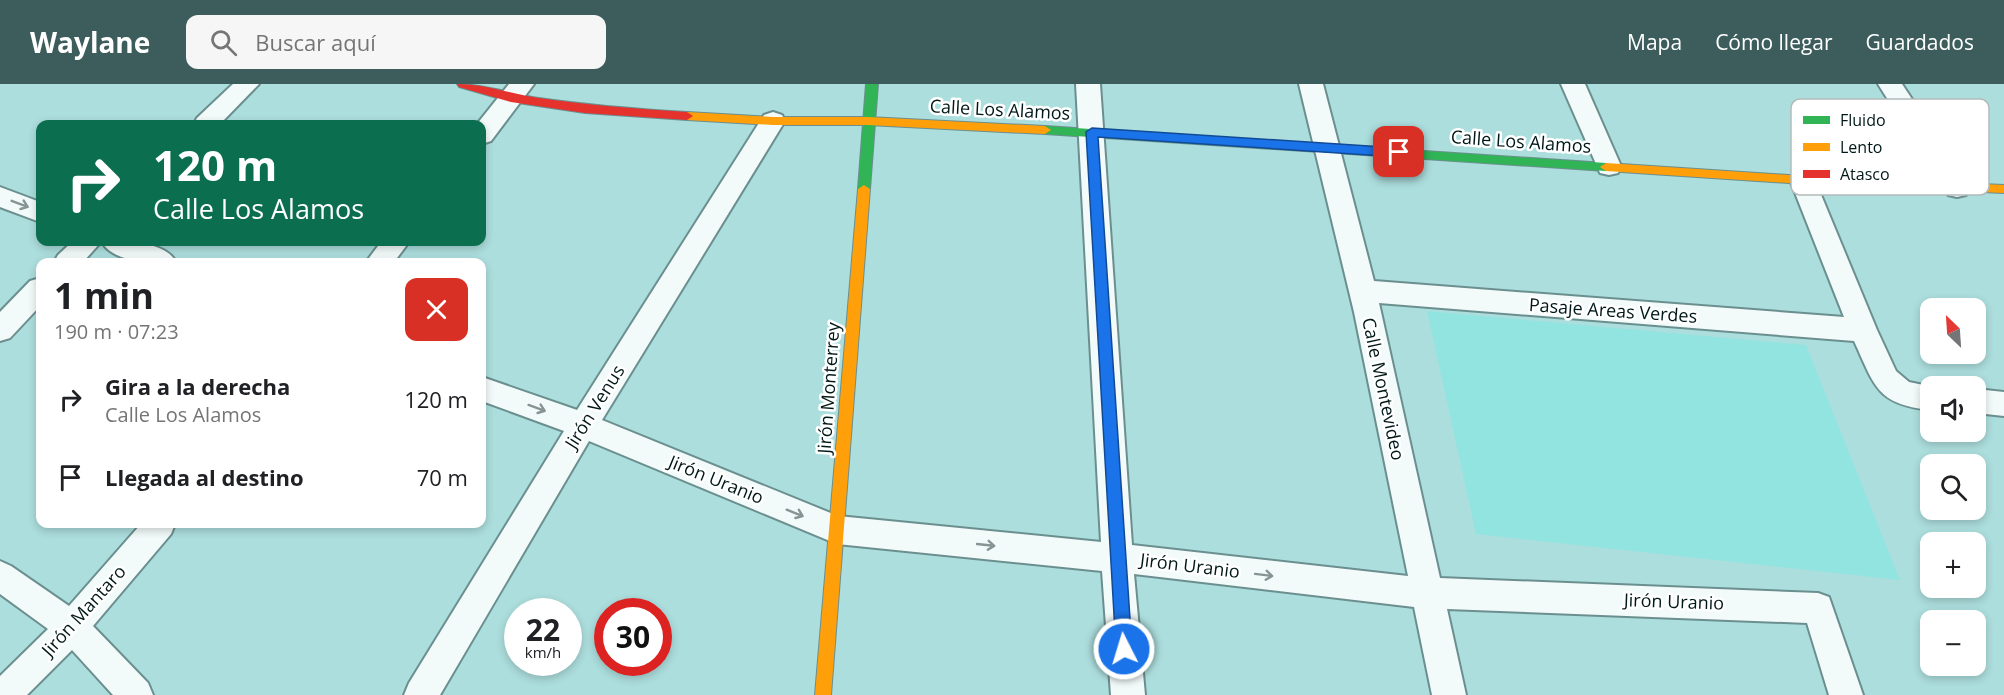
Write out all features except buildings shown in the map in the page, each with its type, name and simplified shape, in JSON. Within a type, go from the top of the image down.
[{"type":"street","points":[[210,120],[247,84]]},
{"type":"street","name":"Calle Los Alamos","points":[[463,84],[517,91],[585,109],[773,121],[868,121],[1092,132],[1791,179]]},
{"type":"street","name":"Jirón Monterrey","points":[[823,695],[872,84]]},
{"type":"street","points":[[1088,84],[1117,558],[1128,695]]},
{"type":"street","name":"Calle Montevideo","points":[[1311,84],[1329,148],[1363,291],[1449,695]]},
{"type":"street","points":[[1573,84],[1609,166]]},
{"type":"street","points":[[1890,84],[1900,99]]},
{"type":"street","points":[[486,130],[517,91]]},
{"type":"street","name":"Jirón Venus","points":[[421,695],[583,425],[773,121]]},
{"type":"street","name":"Calle Los Alamos","points":[[1989,189],[2004,189]]},
{"type":"street","points":[[1809,195],[1863,330],[1886,379],[1901,393],[1920,396]]},
{"type":"street","points":[[0,196],[36,210]]},
{"type":"street","points":[[71,258],[84,246]]},
{"type":"street","points":[[125,246],[153,258]]},
{"type":"street","points":[[382,258],[393,246]]},
{"type":"street","name":"Pasaje Areas Verdes","points":[[1363,291],[1863,330]]},
{"type":"street","points":[[0,330],[36,293]]},
{"type":"street","name":"Jirón Uranio","points":[[486,390],[583,425],[837,530],[1117,558],[1427,593],[1818,608],[1846,695]]},
{"type":"street","points":[[1986,402],[2004,404]]},
{"type":"street","name":"Jirón Mantaro","points":[[4,695],[72,627],[157,528]]},
{"type":"street","points":[[0,576],[72,627],[136,695]]},
{"type":"shaded area","points":[[1427,311],[1806,345],[1900,580],[1476,534]]},
{"type":"traffic: fast","points":[[864,189],[872,84]]},
{"type":"traffic: fast","points":[[1045,130],[1606,167]]},
{"type":"traffic: slow","points":[[687,116],[773,121],[868,121],[1045,130]]},
{"type":"traffic: slow","points":[[1606,167],[1791,179]]},
{"type":"traffic: slow","points":[[1989,188],[2004,189]]},
{"type":"traffic: slow","points":[[823,695],[864,189]]},
{"type":"traffic: jam","points":[[463,84],[511,98],[585,109],[687,116]]},
{"type":"route","points":[[1124,649],[1115,534],[1092,132],[1399,152]]}]
